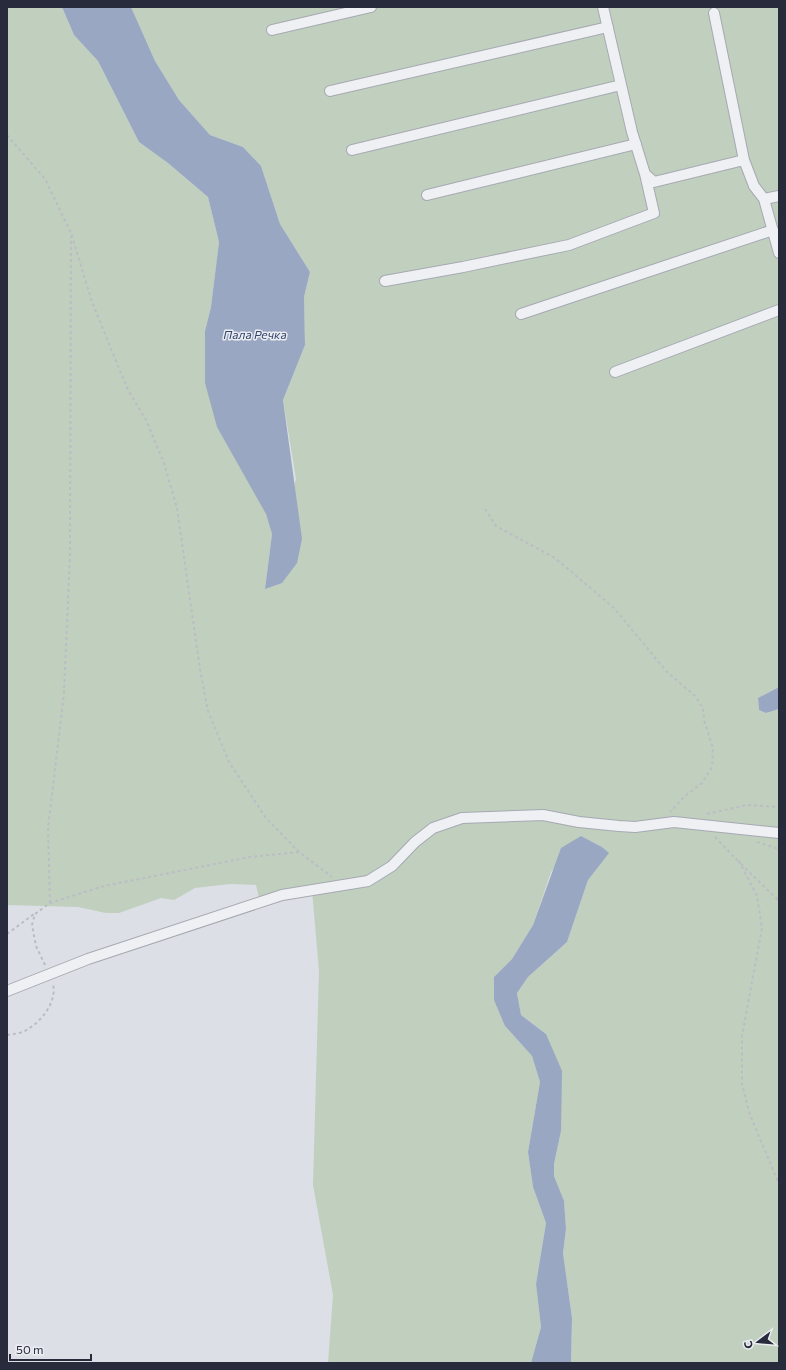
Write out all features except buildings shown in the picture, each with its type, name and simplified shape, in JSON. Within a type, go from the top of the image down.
[{"type":"street","points":[[272,30],[371,7]]},
{"type":"street","points":[[385,281],[463,267],[569,245],[654,213],[621,85],[603,7]]},
{"type":"street","points":[[714,13],[744,160],[754,186],[764,199],[779,253]]},
{"type":"street","points":[[330,91],[608,27]]},
{"type":"street","points":[[352,150],[621,85]]},
{"type":"street","points":[[427,195],[636,144]]},
{"type":"street","points":[[645,174],[654,182],[744,160]]},
{"type":"street","points":[[764,199],[779,196]]},
{"type":"street","points":[[521,314],[772,230]]},
{"type":"street","points":[[615,372],[779,310]]},
{"type":"street","points":[[7,991],[88,959],[282,895],[368,882],[392,866],[415,842],[433,828],[462,818],[543,815],[635,827],[703,820],[779,833]]},
{"type":"path","points":[[7,135],[45,179],[71,233],[92,302],[128,390],[146,420],[164,463],[177,508],[200,669],[208,711],[229,762],[266,818],[299,852],[342,885]]},
{"type":"path","points":[[50,904],[48,828],[64,692],[70,554],[71,233]]},
{"type":"path","points":[[485,509],[496,526],[555,558],[614,608],[667,672],[695,696],[703,708],[704,720],[713,748],[712,767],[702,783],[672,808],[663,823]]},
{"type":"path","points":[[779,807],[747,805],[703,820],[739,861],[779,901]]},
{"type":"path","points":[[7,934],[50,904],[104,886],[250,857],[299,852]]},
{"type":"path","points":[[739,861],[758,896],[762,928],[742,1036],[742,1084],[750,1115],[779,1184]]},
{"type":"path","points":[[7,1035],[27,1030],[42,1018],[51,1004],[53,987],[50,974],[36,946],[32,925],[35,914]]},
{"type":"green space","points":[[7,7],[62,7],[74,35],[98,61],[139,142],[168,163],[208,197],[219,242],[211,307],[205,331],[205,383],[266,514],[272,534],[265,589],[296,479],[283,400],[305,345],[304,297],[310,272],[280,224],[261,166],[243,147],[210,135],[179,100],[155,61],[131,7],[779,7],[779,687],[758,698],[759,710],[766,713],[779,709],[779,1363],[571,1363],[572,1318],[563,1253],[566,1229],[564,1202],[554,1176],[554,1164],[561,1131],[546,1034],[521,1015],[517,993],[528,977],[567,942],[588,880],[608,853],[602,847],[581,836],[551,872],[533,925],[512,959],[494,977],[505,1026],[532,1056],[540,1082],[528,1152],[533,1187],[546,1223],[536,1284],[541,1327],[531,1363],[328,1363],[333,1295],[313,1185],[319,971],[312,890],[261,906],[256,885],[230,884],[195,888],[174,900],[161,898],[119,913],[106,913],[78,907],[7,905]]},
{"type":"water","name":"Пала Речка","points":[[62,7],[131,7],[155,61],[179,100],[210,135],[243,147],[261,166],[280,224],[310,272],[304,297],[305,345],[283,400],[302,539],[297,563],[282,583],[265,589],[272,534],[266,514],[217,427],[205,383],[205,331],[211,307],[219,242],[208,197],[168,163],[139,142],[98,61],[74,35]]},
{"type":"water","points":[[779,687],[779,709],[766,713],[759,710],[758,698]]},
{"type":"water","points":[[581,836],[602,847],[609,853],[588,880],[567,942],[528,977],[517,993],[521,1015],[546,1034],[562,1071],[561,1131],[554,1164],[554,1176],[564,1201],[566,1229],[563,1253],[572,1318],[571,1363],[531,1363],[541,1327],[536,1284],[546,1223],[533,1187],[528,1152],[540,1082],[532,1056],[505,1026],[494,1000],[494,977],[512,959],[533,925],[561,848]]}]
